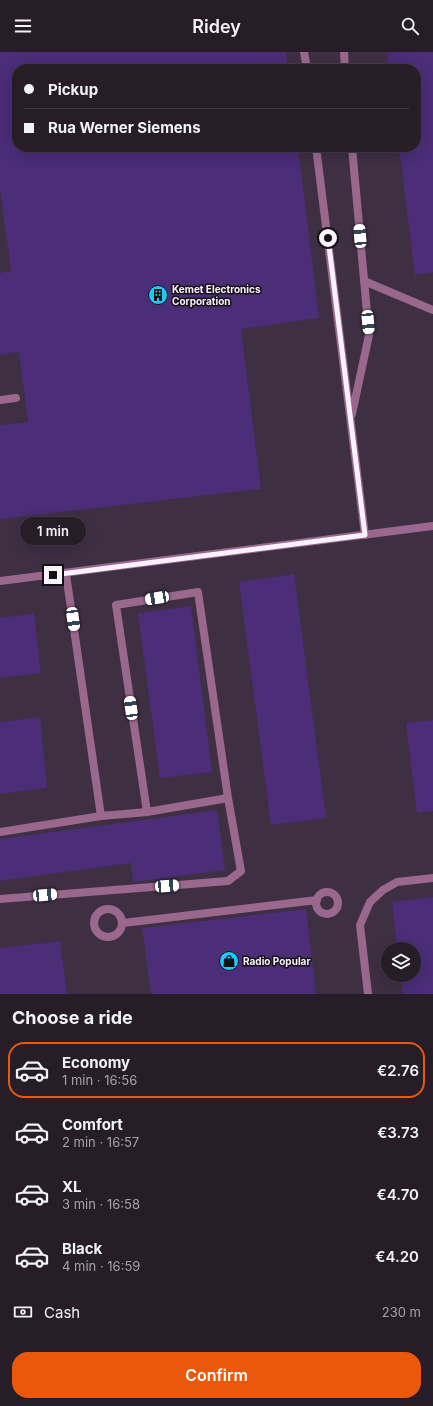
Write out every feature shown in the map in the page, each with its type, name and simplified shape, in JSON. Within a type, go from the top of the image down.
[{"type":"street","points":[[304,52],[306,64]]},
{"type":"street","points":[[344,52],[345,64]]},
{"type":"street","points":[[317,152],[365,535]]},
{"type":"street","points":[[350,421],[369,335],[352,152]]},
{"type":"street","points":[[364,281],[433,310]]},
{"type":"street","points":[[0,400],[16,398]]},
{"type":"street","points":[[0,582],[433,526]]},
{"type":"street","points":[[66,574],[101,816]]},
{"type":"street","points":[[0,899],[228,881],[241,871],[228,798],[198,592],[116,605],[147,812]]},
{"type":"street","points":[[0,832],[101,816],[147,812],[228,798]]},
{"type":"street","points":[[368,994],[360,925],[370,902],[376,895],[397,882],[433,878]]},
{"type":"street","points":[[123,923],[317,900]]},
{"type":"shaded area","points":[[0,52],[433,52],[433,994],[0,994]]},
{"type":"building","name":"Kemet Electronics Corporation","points":[[0,52],[286,52],[287,64],[12,64],[12,152],[299,152],[319,318],[241,329],[261,489],[0,519],[0,425],[28,422],[19,352],[0,355],[0,273],[11,271],[0,189]]},
{"type":"building","points":[[433,52],[433,272],[415,275],[400,152],[421,152],[421,64],[388,64],[387,53]]},
{"type":"building","points":[[294,574],[326,818],[271,825],[239,582]]},
{"type":"building","points":[[191,606],[212,772],[160,778],[138,613]]},
{"type":"building","points":[[34,613],[41,673],[0,678],[0,618]]},
{"type":"building","points":[[40,717],[47,788],[0,794],[0,722]]},
{"type":"building","points":[[433,720],[433,811],[417,813],[406,723]]},
{"type":"building","points":[[217,810],[225,870],[133,882],[131,863],[0,881],[0,839]]},
{"type":"building","points":[[433,897],[433,994],[402,994],[401,982],[421,982],[421,942],[396,942],[392,902]]},
{"type":"building","name":"Radio Popular","points":[[306,909],[316,994],[151,994],[142,928]]},
{"type":"building","points":[[60,941],[67,994],[0,994],[0,948]]},
{"type":"place","name":"Kemet Electronics Corporation","points":[[158,295]]},
{"type":"place","name":"Radio Popular","points":[[229,961]]},
{"type":"route","points":[[53,575],[365,535],[328,238]]}]
